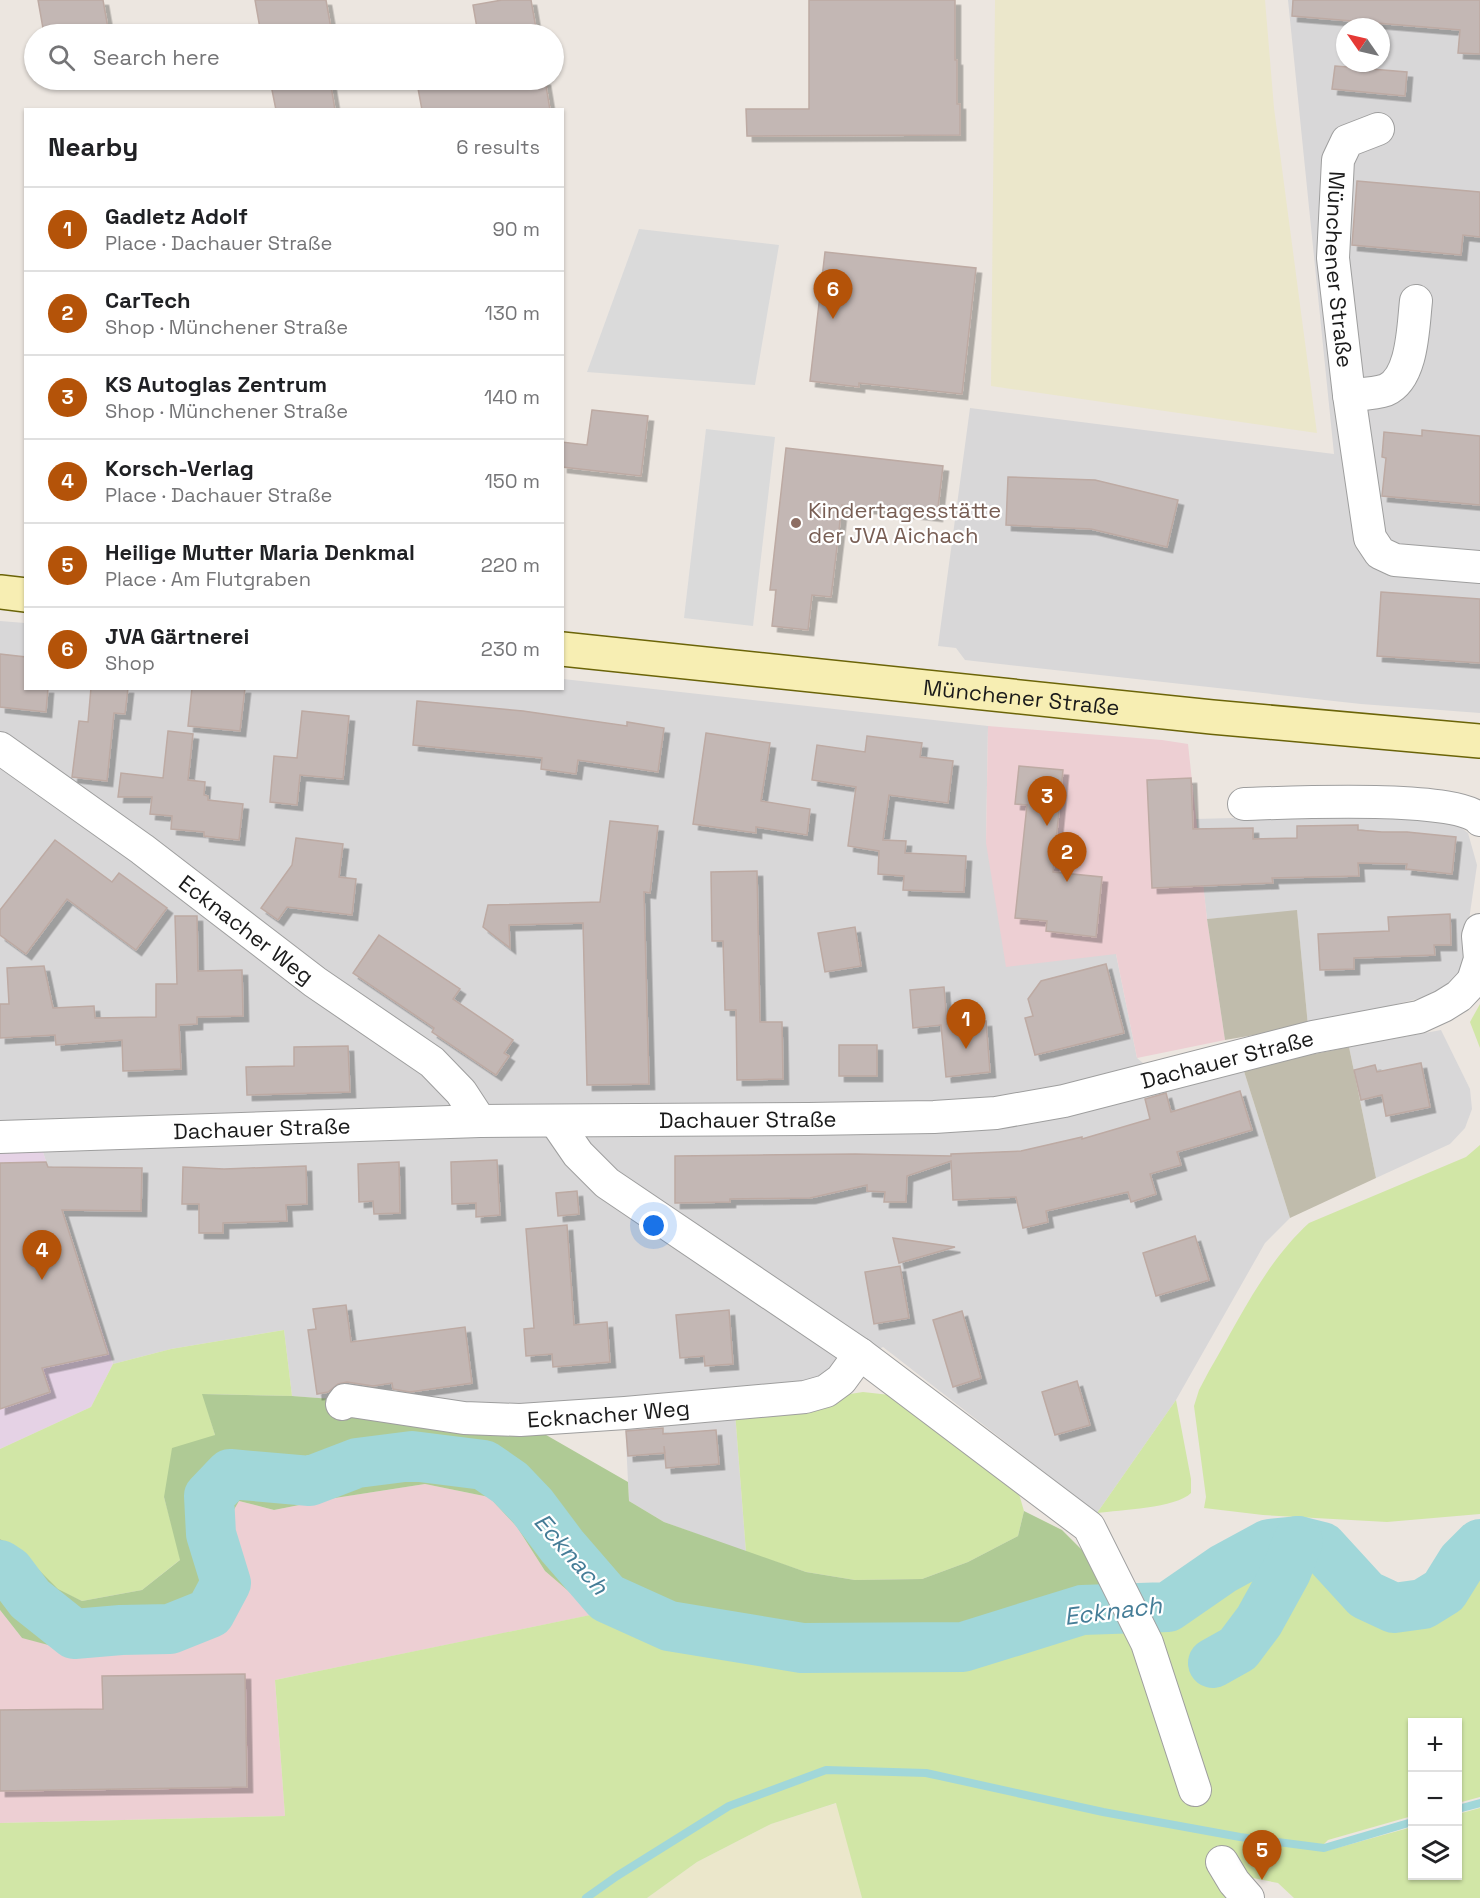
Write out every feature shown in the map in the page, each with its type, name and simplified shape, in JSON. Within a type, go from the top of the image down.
[{"type":"main road","points":[[0,592],[24,595]]},
{"type":"main road","name":"Münchener Straße","points":[[564,650],[1258,721],[1480,741]]},
{"type":"street","name":"Münchener Straße","points":[[1378,129],[1347,141],[1338,160],[1333,258],[1349,395],[1370,538],[1380,553],[1395,560],[1480,567]]},
{"type":"street","name":"Münchener Straße","points":[[1349,395],[1386,390],[1401,376],[1409,358],[1416,301]]},
{"type":"street","name":"Ecknacher Weg","points":[[0,748],[142,849],[315,982],[432,1062],[461,1092],[480,1121]]},
{"type":"street","points":[[1244,804],[1366,801],[1461,809],[1477,816],[1480,820]]},
{"type":"street","name":"Dachauer Straße","points":[[0,1137],[480,1121],[934,1117],[996,1113],[1064,1101],[1313,1037],[1419,1017],[1460,996],[1477,979],[1480,930]]},
{"type":"street","points":[[556,1122],[578,1154],[606,1183],[860,1354],[1089,1527],[1147,1643],[1195,1790]]},
{"type":"street","name":"Ecknacher Weg","points":[[342,1404],[345,1400],[464,1418],[520,1420],[796,1398],[826,1391],[841,1380],[860,1354]]},
{"type":"street","points":[[1222,1862],[1234,1882],[1248,1898]]},
{"type":"shaded area","points":[[995,0],[1265,0],[1274,108],[1317,433],[991,386]]},
{"type":"shaded area","points":[[1288,0],[1480,0],[1480,713],[1361,704],[965,660],[956,648],[938,646],[970,408],[1334,454]]},
{"type":"shaded area","points":[[639,229],[779,245],[755,385],[587,372]]},
{"type":"shaded area","points":[[706,429],[775,437],[753,626],[684,618]]},
{"type":"shaded area","points":[[0,621],[24,623],[24,690],[564,690],[564,679],[988,726],[986,843],[1116,954],[1137,1058],[1165,1082],[1243,1068],[1290,1218],[1265,1243],[1176,1400],[1097,1513],[883,1347],[811,1383],[518,1410],[292,1396],[284,1330],[171,1349],[113,1364],[41,1146],[0,1148]]},
{"type":"shaded area","points":[[988,726],[1188,744],[1207,919],[1225,1040],[1137,1058],[1116,954],[1006,967],[986,843]]},
{"type":"shaded area","points":[[1382,814],[1455,823],[1468,833],[1477,865],[1462,968],[1445,988],[1425,997],[1308,1026],[1297,911],[1207,919],[1195,819]]},
{"type":"shaded area","points":[[1297,910],[1308,1026],[1225,1040],[1207,919]]},
{"type":"shaded area","points":[[1441,1030],[1470,1089],[1472,1109],[1465,1128],[1450,1144],[1376,1178],[1349,1047]]},
{"type":"shaded area","points":[[1349,1047],[1376,1178],[1290,1218],[1243,1068]]},
{"type":"shaded area","points":[[41,1146],[113,1364],[91,1407],[0,1449],[0,1148]]},
{"type":"shaded area","points":[[735,1412],[746,1552],[664,1522],[629,1501],[625,1422]]},
{"type":"shaded area","points":[[425,1484],[489,1497],[517,1527],[545,1571],[596,1614],[275,1680],[285,1816],[0,1823],[0,1610],[22,1638],[140,1647],[187,1636],[191,1632],[232,1619],[243,1575],[227,1522],[239,1501],[274,1510]]},
{"type":"shaded area","points":[[837,1803],[862,1898],[647,1898],[697,1862],[771,1824]]},
{"type":"green space","points":[[1480,1004],[1480,1048],[1470,1022]]},
{"type":"green space","points":[[1480,1145],[1480,1514],[1387,1522],[1263,1515],[1204,1508],[1206,1497],[1194,1406],[1199,1390],[1242,1312],[1279,1256],[1309,1223],[1466,1157]]},
{"type":"green space","points":[[284,1330],[292,1396],[203,1394],[215,1435],[164,1497],[181,1559],[142,1590],[82,1601],[58,1590],[16,1547],[0,1539],[0,1449],[91,1407],[113,1364],[171,1349]]},
{"type":"green space","points":[[863,1392],[890,1395],[1019,1494],[1024,1511],[1018,1536],[968,1562],[922,1579],[855,1580],[806,1572],[746,1552],[735,1412]]},
{"type":"green space","points":[[202,1394],[345,1400],[520,1420],[628,1482],[629,1501],[664,1522],[806,1572],[855,1580],[922,1579],[968,1562],[1018,1536],[1024,1511],[1062,1530],[1097,1565],[1128,1625],[964,1656],[811,1656],[636,1626],[594,1613],[545,1571],[517,1527],[489,1497],[425,1484],[274,1510],[239,1501],[227,1522],[243,1575],[232,1619],[140,1647],[67,1650],[22,1638],[0,1610],[0,1539],[16,1547],[58,1589],[82,1601],[142,1590],[180,1560],[164,1497],[172,1448],[215,1435]]},
{"type":"green space","points":[[1176,1400],[1191,1479],[1191,1493],[1184,1498],[1161,1505],[1097,1513]]},
{"type":"green space","points":[[1263,1558],[1279,1569],[1232,1638],[1198,1659],[1194,1673],[1208,1678],[1244,1659],[1268,1638],[1278,1603],[1300,1569],[1314,1559],[1324,1564],[1354,1607],[1391,1623],[1432,1622],[1460,1600],[1474,1564],[1480,1558],[1480,1797],[1462,1802],[1462,1718],[1408,1718],[1408,1817],[1328,1840],[1317,1851],[1326,1851],[1408,1828],[1408,1880],[1462,1880],[1462,1813],[1480,1808],[1480,1898],[1294,1898],[1278,1883],[1248,1877],[1235,1898],[862,1898],[836,1803],[771,1824],[697,1862],[647,1898],[0,1898],[0,1823],[285,1816],[275,1680],[594,1613],[643,1628],[811,1656],[964,1656],[1128,1625],[1154,1628],[1182,1618],[1230,1577]]},
{"type":"building","points":[[38,0],[103,0],[107,24],[42,24]]},
{"type":"building","points":[[255,0],[326,0],[330,24],[259,24]]},
{"type":"building","points":[[502,0],[531,0],[535,24],[476,24],[473,5]]},
{"type":"building","points":[[809,0],[955,0],[955,60],[957,60],[957,104],[960,104],[960,135],[747,136],[746,109],[809,109]]},
{"type":"building","points":[[1293,0],[1480,0],[1480,54],[1458,53],[1460,30],[1390,24],[1390,18],[1336,20],[1292,16]]},
{"type":"building","points":[[1335,66],[1336,72],[1407,72],[1405,96],[1332,89]]},
{"type":"building","points":[[272,90],[332,90],[335,108],[276,108]]},
{"type":"building","points":[[418,90],[547,90],[550,108],[422,108]]},
{"type":"building","points":[[1357,181],[1480,192],[1480,237],[1463,235],[1461,255],[1352,245]]},
{"type":"building","points":[[825,252],[976,268],[962,394],[859,383],[859,387],[810,381]]},
{"type":"building","points":[[592,410],[648,416],[641,476],[564,467],[564,442],[587,445]]},
{"type":"building","points":[[1422,430],[1480,436],[1480,505],[1382,496],[1386,458],[1382,457],[1384,432],[1422,436]]},
{"type":"building","name":"Kindertagesstätte der JVA Aichach","points":[[786,448],[943,466],[937,516],[842,505],[831,597],[812,595],[808,630],[772,626],[776,590],[770,590]]},
{"type":"building","points":[[1008,477],[1095,480],[1178,500],[1167,547],[1091,529],[1006,525]]},
{"type":"building","points":[[1381,592],[1480,599],[1480,663],[1377,656]]},
{"type":"building","points":[[0,654],[24,657],[24,690],[48,690],[46,712],[0,707]]},
{"type":"building","points":[[91,690],[128,690],[125,714],[114,713],[107,781],[72,777],[79,721],[88,722]]},
{"type":"building","points":[[192,690],[245,690],[240,731],[188,726]]},
{"type":"building","points":[[417,701],[523,711],[627,726],[627,722],[664,728],[658,772],[578,760],[576,774],[541,769],[542,758],[413,745]]},
{"type":"building","points":[[302,711],[349,716],[343,779],[300,775],[297,805],[270,802],[274,756],[297,758]]},
{"type":"building","points":[[168,731],[193,734],[188,780],[205,782],[204,795],[208,796],[208,800],[243,804],[239,840],[204,836],[204,832],[171,829],[172,816],[150,814],[152,797],[118,797],[121,773],[163,778]]},
{"type":"building","points":[[706,733],[770,743],[761,801],[810,809],[807,835],[756,827],[756,833],[693,824]]},
{"type":"building","points":[[867,736],[922,743],[920,757],[953,761],[948,803],[889,795],[883,840],[906,841],[905,853],[966,856],[964,892],[903,890],[904,876],[878,874],[879,851],[848,846],[856,787],[812,780],[817,745],[865,752]]},
{"type":"building","points":[[1019,766],[1063,770],[1053,872],[1102,877],[1096,937],[1046,931],[1047,921],[1015,918],[1027,805],[1015,804]]},
{"type":"building","points":[[1191,778],[1193,829],[1253,828],[1253,839],[1297,838],[1297,826],[1358,825],[1358,830],[1456,837],[1452,874],[1406,869],[1407,864],[1358,863],[1359,876],[1272,878],[1273,883],[1152,888],[1147,780]]},
{"type":"building","points":[[610,821],[658,826],[650,893],[644,892],[649,1084],[587,1085],[583,923],[509,925],[510,948],[483,927],[488,905],[600,902]]},
{"type":"building","points":[[296,838],[343,844],[339,877],[356,879],[352,915],[287,907],[278,920],[261,908],[292,865]]},
{"type":"building","points":[[55,840],[112,882],[119,873],[167,908],[136,950],[67,899],[26,954],[0,935],[0,910]]},
{"type":"building","points":[[757,871],[760,1022],[782,1022],[783,1079],[737,1080],[736,1010],[725,1010],[723,941],[712,941],[711,872]]},
{"type":"building","points":[[1450,914],[1451,945],[1434,945],[1435,955],[1354,958],[1354,969],[1320,970],[1318,934],[1389,931],[1388,917]]},
{"type":"building","points":[[175,916],[197,916],[198,971],[242,970],[243,1016],[197,1017],[197,1024],[179,1025],[181,1069],[123,1071],[122,1040],[56,1045],[55,1035],[0,1038],[0,1004],[9,1004],[7,968],[44,966],[53,1008],[94,1006],[95,1018],[156,1017],[156,984],[177,984]]},
{"type":"building","points":[[855,927],[861,966],[825,972],[818,933]]},
{"type":"building","points":[[379,935],[460,989],[453,999],[513,1040],[504,1053],[509,1056],[496,1075],[432,1032],[434,1028],[353,973]]},
{"type":"building","points":[[1106,964],[1124,1033],[1035,1055],[1025,1018],[1033,1016],[1028,999],[1041,981]]},
{"type":"building","points":[[944,987],[947,1024],[986,1021],[990,1072],[946,1077],[941,1025],[913,1028],[910,990]]},
{"type":"building","points":[[839,1045],[877,1045],[877,1076],[839,1076]]},
{"type":"building","points":[[348,1046],[350,1092],[247,1095],[246,1067],[294,1066],[294,1047]]},
{"type":"building","points":[[1421,1063],[1430,1107],[1386,1116],[1382,1095],[1361,1100],[1354,1070],[1375,1065],[1377,1072]]},
{"type":"building","points":[[1240,1091],[1252,1130],[1177,1152],[1181,1165],[1150,1174],[1156,1194],[1131,1202],[1128,1192],[1046,1211],[1048,1222],[1023,1228],[1016,1197],[953,1200],[951,1161],[907,1176],[906,1202],[884,1202],[885,1192],[867,1191],[867,1185],[810,1198],[730,1199],[730,1202],[675,1203],[675,1156],[855,1154],[951,1156],[951,1154],[1021,1151],[1082,1137],[1082,1139],[1150,1119],[1145,1099],[1166,1093],[1171,1112]]},
{"type":"building","points":[[497,1160],[500,1215],[476,1217],[476,1203],[452,1204],[451,1162]]},
{"type":"building","points":[[46,1162],[48,1167],[142,1168],[141,1211],[62,1210],[108,1354],[42,1368],[50,1392],[0,1409],[0,1163]]},
{"type":"building","points":[[399,1162],[400,1213],[374,1214],[373,1201],[359,1202],[358,1164]]},
{"type":"building","points":[[306,1166],[307,1204],[286,1205],[287,1221],[223,1223],[223,1233],[199,1233],[199,1204],[182,1204],[183,1167],[224,1169]]},
{"type":"building","points":[[577,1191],[579,1214],[558,1216],[556,1193]]},
{"type":"building","points":[[567,1225],[574,1325],[607,1322],[610,1362],[553,1367],[552,1354],[526,1356],[524,1329],[534,1328],[526,1229]]},
{"type":"building","points":[[1195,1236],[1209,1280],[1156,1296],[1143,1253]]},
{"type":"building","points":[[893,1238],[955,1247],[899,1263]]},
{"type":"building","points":[[900,1266],[909,1318],[874,1324],[865,1272]]},
{"type":"building","points":[[346,1305],[351,1342],[465,1327],[472,1383],[410,1392],[393,1389],[392,1383],[373,1386],[347,1382],[338,1384],[328,1392],[317,1394],[308,1330],[316,1329],[313,1309]]},
{"type":"building","points":[[729,1310],[733,1364],[705,1366],[704,1356],[680,1358],[676,1315]]},
{"type":"building","points":[[962,1311],[981,1378],[953,1387],[933,1320]]},
{"type":"building","points":[[1077,1381],[1090,1425],[1055,1435],[1042,1392]]},
{"type":"building","points":[[663,1428],[663,1434],[716,1430],[719,1464],[666,1468],[665,1453],[628,1456],[626,1431]]},
{"type":"building","points":[[245,1674],[247,1787],[0,1791],[0,1710],[103,1709],[102,1676]]},
{"type":"waterway","name":"Ecknach","points":[[0,1565],[9,1571],[30,1599],[74,1634],[170,1629],[210,1613],[226,1583],[211,1534],[209,1496],[230,1474],[310,1481],[357,1463],[412,1456],[484,1465],[510,1483],[532,1506],[562,1546],[607,1598],[669,1626],[802,1648],[963,1647],[1082,1610],[1168,1607],[1223,1569],[1269,1544],[1298,1541],[1322,1547],[1366,1595],[1394,1608],[1423,1604],[1444,1591],[1462,1562],[1480,1544]]},
{"type":"waterway","name":"Ecknach","points":[[1213,1663],[1238,1649],[1259,1621],[1286,1572],[1298,1541]]},
{"type":"waterway","points":[[586,1898],[729,1806],[826,1770],[926,1773],[1103,1812],[1240,1837],[1324,1848],[1408,1823]]},
{"type":"waterway","points":[[1462,1808],[1480,1803]]},
{"type":"place","name":"JVA Gärtnerei","points":[[833,319]]},
{"type":"place","name":"Kindertagesstätte der JVA Aichach","points":[[796,523]]},
{"type":"place","name":"KS Autoglas Zentrum","points":[[1047,826]]},
{"type":"place","name":"CarTech","points":[[1067,882]]},
{"type":"place","name":"Gadletz Adolf","points":[[966,1049]]},
{"type":"place","name":"Korsch-Verlag","points":[[42,1280]]},
{"type":"place","name":"Heilige Mutter Maria Denkmal","points":[[1262,1880]]}]
